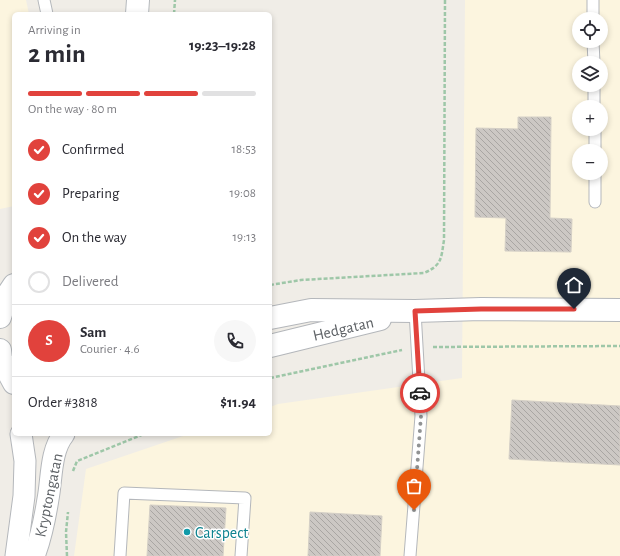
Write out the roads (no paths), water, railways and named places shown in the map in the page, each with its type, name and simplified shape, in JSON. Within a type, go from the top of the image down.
[{"type":"street","points":[[137,12],[138,0]]},
{"type":"street","points":[[0,285],[12,279]]},
{"type":"street","points":[[0,317],[6,297],[12,289]]},
{"type":"street","name":"Hedgatan","points":[[272,318],[311,310],[620,310]]},
{"type":"street","name":"Hedgatan","points":[[272,346],[415,311]]},
{"type":"street","points":[[0,356],[12,380]]},
{"type":"street","name":"Kryptongatan","points":[[16,556],[24,496],[25,461],[21,436]]},
{"type":"street","name":"Kryptongatan","points":[[34,556],[38,547],[48,500],[53,460],[63,436]]},
{"type":"lane","points":[[44,0],[47,12]]},
{"type":"lane","points":[[593,0],[593,12]]},
{"type":"lane","points":[[595,180],[595,202]]},
{"type":"lane","points":[[410,556],[421,416],[415,311]]},
{"type":"lane","points":[[120,556],[124,493],[245,498],[242,556]]},
{"type":"place","name":"Carspect","points":[[187,532]]}]
